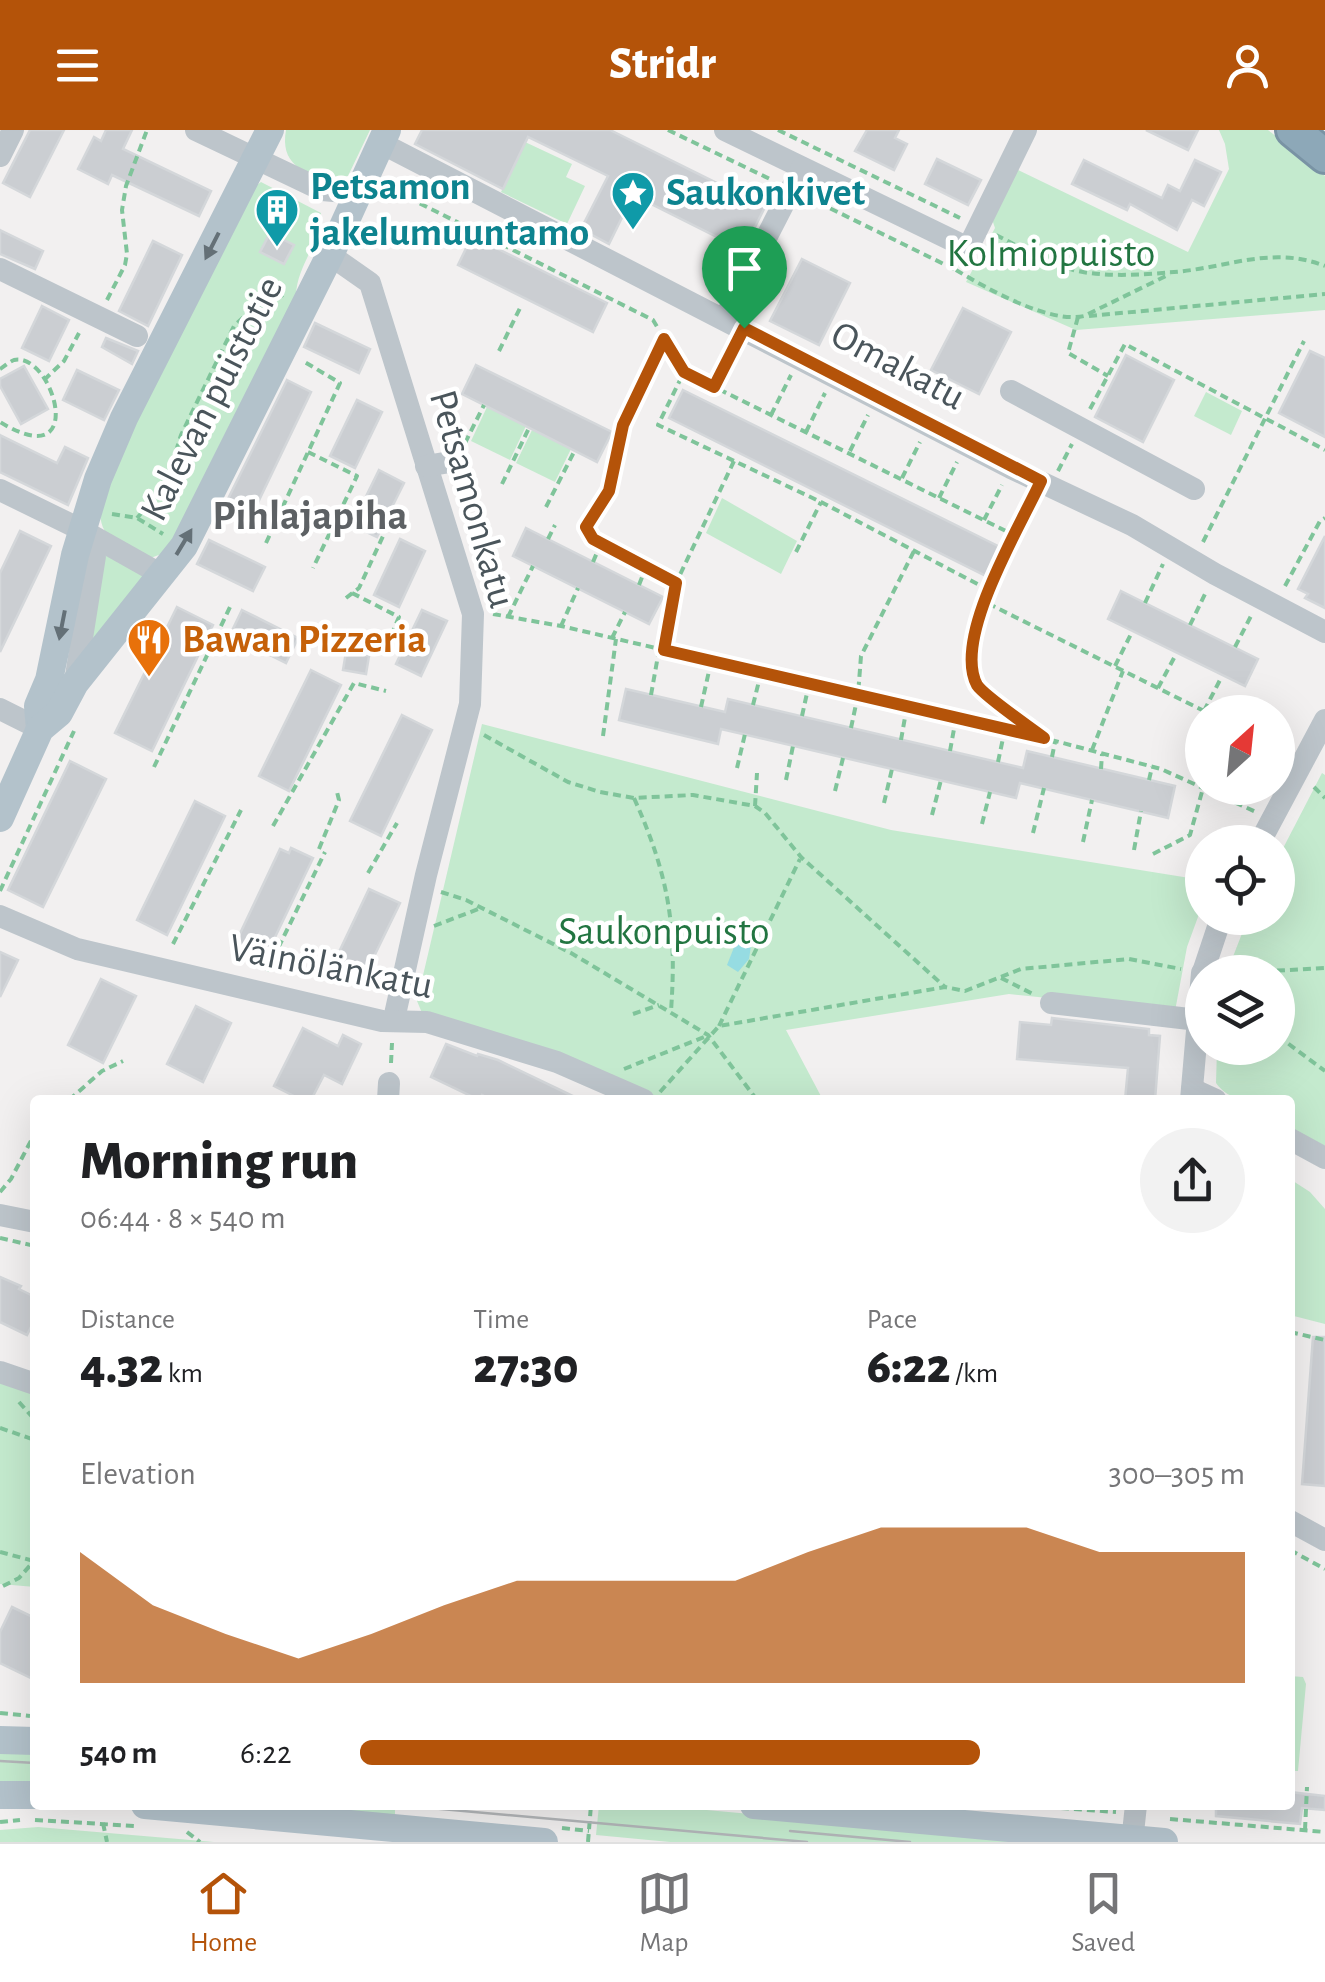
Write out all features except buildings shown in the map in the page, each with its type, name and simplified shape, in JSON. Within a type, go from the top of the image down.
[{"type":"highway","points":[[1294,130],[1325,156]]},
{"type":"main road","name":"Kalevan puistotie","points":[[40,730],[38,706],[57,649],[85,520],[124,418],[270,130]]},
{"type":"main road","name":"Kalevan puistotie","points":[[0,818],[40,730],[58,714],[75,683],[184,546],[330,255],[368,188],[384,137]]},
{"type":"main road","points":[[0,1740],[30,1741]]},
{"type":"main road","points":[[0,1794],[29,1807]]},
{"type":"main road","points":[[183,1810],[368,1834],[544,1842]]},
{"type":"main road","points":[[849,1810],[1134,1825],[1164,1842]]},
{"type":"street","points":[[0,156],[13,130]]},
{"type":"street","points":[[196,130],[322,190],[368,188]]},
{"type":"street","points":[[730,131],[802,168],[973,238],[1026,130]]},
{"type":"street","name":"Omakatu","points":[[384,137],[1012,468],[1049,477],[1215,574],[1272,595],[1325,632]]},
{"type":"street","points":[[734,323],[802,168]]},
{"type":"street","name":"Petsamonkatu","points":[[330,255],[370,283],[473,614],[470,704],[394,1019]]},
{"type":"street","points":[[0,269],[137,336]]},
{"type":"street","points":[[1011,391],[1194,489]]},
{"type":"street","points":[[426,466],[456,461]]},
{"type":"street","points":[[0,490],[85,520],[162,575]]},
{"type":"street","name":"Kalevan puistotie","points":[[75,683],[94,556],[85,520]]},
{"type":"street","points":[[0,708],[40,730]]},
{"type":"street","points":[[1269,825],[1325,720]]},
{"type":"street","name":"Väinölänkatu","points":[[0,916],[77,949],[300,1003],[382,1020],[427,1022],[556,1062],[633,1095]]},
{"type":"street","points":[[1050,1003],[1185,1019]]},
{"type":"street","points":[[1192,1094],[1194,1065]]},
{"type":"street","points":[[1295,1142],[1325,1158]]},
{"type":"street","points":[[0,1215],[30,1221]]},
{"type":"street","points":[[0,1372],[30,1382]]},
{"type":"street","points":[[1295,1524],[1325,1540]]},
{"type":"path","points":[[98,317],[125,266],[128,254],[122,210],[126,186],[147,130]]},
{"type":"path","points":[[668,130],[1054,316],[1081,317],[1325,294]]},
{"type":"path","points":[[778,130],[973,238],[1066,268],[1091,272],[1176,272],[1273,256],[1303,257],[1325,266]]},
{"type":"path","points":[[368,188],[653,320],[684,372],[1016,536]]},
{"type":"path","points":[[956,270],[973,238]]},
{"type":"path","points":[[1108,376],[1068,354],[1081,317],[1176,272]]},
{"type":"path","points":[[138,518],[171,467],[181,435],[234,326],[250,310],[288,292]]},
{"type":"path","points":[[499,352],[520,308]]},
{"type":"path","points":[[714,387],[734,323]]},
{"type":"path","points":[[44,380],[64,361],[79,333]]},
{"type":"path","points":[[664,339],[623,425],[609,491],[586,527],[593,539],[676,583]]},
{"type":"path","points":[[1195,560],[1304,340]]},
{"type":"path","points":[[1044,738],[978,686],[970,652],[983,601],[1125,344],[1325,450]]},
{"type":"path","points":[[771,415],[799,357]]},
{"type":"path","points":[[0,369],[15,360],[23,361],[53,391],[58,413],[55,425],[42,435],[30,436],[0,422]]},
{"type":"path","points":[[266,543],[340,383],[302,360]]},
{"type":"path","points":[[684,372],[658,425],[735,459],[989,590]]},
{"type":"path","points":[[806,432],[834,375]]},
{"type":"path","points":[[849,454],[878,398]]},
{"type":"path","points":[[456,461],[484,406]]},
{"type":"path","points":[[901,479],[928,424]]},
{"type":"path","points":[[502,484],[529,428]]},
{"type":"path","points":[[939,498],[966,444]]},
{"type":"path","points":[[546,506],[575,450]]},
{"type":"path","points":[[308,452],[357,476],[313,568]]},
{"type":"path","points":[[651,695],[676,583],[735,459]]},
{"type":"path","points":[[984,520],[1012,468]]},
{"type":"path","points":[[796,552],[820,502]]},
{"type":"path","points":[[85,520],[138,518],[184,546]]},
{"type":"path","points":[[1235,647],[1325,518]]},
{"type":"path","points":[[548,539],[555,525]]},
{"type":"path","points":[[346,598],[358,588],[384,534]]},
{"type":"path","points":[[593,562],[601,543]]},
{"type":"path","points":[[1145,603],[1172,547]]},
{"type":"path","points":[[851,728],[862,656],[914,549]]},
{"type":"path","points":[[508,616],[533,566]]},
{"type":"path","points":[[639,585],[646,567]]},
{"type":"path","points":[[1190,625],[1215,574]]},
{"type":"path","points":[[560,626],[578,588]]},
{"type":"path","points":[[352,593],[399,617],[384,652]]},
{"type":"path","points":[[983,601],[1185,702]]},
{"type":"path","points":[[154,767],[230,608]]},
{"type":"path","points":[[482,612],[560,626],[1044,738],[1152,767],[1185,781]]},
{"type":"path","points":[[604,736],[614,639],[625,612]]},
{"type":"path","points":[[1115,666],[1131,634]]},
{"type":"path","points":[[1158,688],[1174,658]]},
{"type":"path","points":[[701,706],[712,661]]},
{"type":"path","points":[[1092,750],[1123,671]]},
{"type":"path","points":[[753,705],[761,672]]},
{"type":"path","points":[[1213,695],[1220,680]]},
{"type":"path","points":[[273,826],[354,683],[386,691]]},
{"type":"path","points":[[802,716],[809,684]]},
{"type":"path","points":[[901,740],[907,706]]},
{"type":"path","points":[[950,751],[956,718]]},
{"type":"path","points":[[998,762],[1005,729]]},
{"type":"path","points":[[464,730],[476,731],[568,782],[634,798],[692,795],[755,806],[800,857],[945,987]]},
{"type":"path","points":[[737,768],[745,734]]},
{"type":"path","points":[[1052,757],[1055,741]]},
{"type":"path","points":[[786,780],[793,746]]},
{"type":"path","points":[[1101,769],[1102,754]]},
{"type":"path","points":[[835,791],[843,758]]},
{"type":"path","points":[[1149,780],[1152,767]]},
{"type":"path","points":[[884,803],[892,769]]},
{"type":"path","points":[[755,806],[757,773]]},
{"type":"path","points":[[932,815],[941,780]]},
{"type":"path","points":[[1033,833],[1044,788]]},
{"type":"path","points":[[268,971],[322,850],[339,800],[336,792]]},
{"type":"path","points":[[982,824],[990,792]]},
{"type":"path","points":[[634,798],[656,848],[670,906],[674,962],[671,1012]]},
{"type":"path","points":[[1083,842],[1092,800]]},
{"type":"path","points":[[1153,854],[1190,835],[1198,805]]},
{"type":"path","points":[[1241,805],[1256,812]]},
{"type":"path","points":[[173,944],[241,810]]},
{"type":"path","points":[[1134,850],[1141,811]]},
{"type":"path","points":[[368,874],[396,822]]},
{"type":"path","points":[[720,1026],[800,857]]},
{"type":"path","points":[[0,891],[3,879]]},
{"type":"path","points":[[424,886],[481,908],[571,954],[708,1035],[754,1095]]},
{"type":"path","points":[[430,928],[481,908]]},
{"type":"path","points":[[657,1095],[720,1026],[945,987],[965,991],[1021,969],[1129,959],[1185,970]]},
{"type":"path","points":[[1295,970],[1325,968]]},
{"type":"path","points":[[1001,978],[1050,1003]]},
{"type":"path","points":[[633,1014],[659,1004]]},
{"type":"path","points":[[388,1092],[394,1019]]},
{"type":"path","points":[[597,1079],[708,1035]]},
{"type":"path","points":[[1295,1049],[1325,1071]]},
{"type":"path","points":[[75,1095],[102,1071],[123,1060]]},
{"type":"path","points":[[0,1192],[30,1143]]},
{"type":"path","points":[[0,1238],[30,1245]]},
{"type":"path","points":[[1295,1333],[1325,1340]]},
{"type":"path","points":[[0,1428],[30,1438]]},
{"type":"path","points":[[0,1552],[30,1560]]},
{"type":"path","points":[[1295,1553],[1325,1569]]},
{"type":"path","points":[[3,1586],[19,1578],[30,1566]]},
{"type":"path","points":[[0,1713],[30,1716]]},
{"type":"path","points":[[1305,1830],[1307,1787]]},
{"type":"path","points":[[0,1822],[29,1807]]},
{"type":"path","points":[[588,1842],[591,1810]]},
{"type":"path","points":[[1067,1810],[1134,1825],[1325,1832]]},
{"type":"path","points":[[103,1823],[107,1842]]},
{"type":"path","points":[[187,1832],[200,1842]]},
{"type":"green space","points":[[286,130],[370,130],[348,176],[329,183],[302,170],[290,159]]},
{"type":"green space","name":"Kolmiopuisto","points":[[1219,130],[1268,130],[1325,176],[1325,310],[1076,330],[966,282],[995,228],[992,219],[1016,169],[1188,252],[1229,169]]},
{"type":"green space","points":[[525,142],[572,164],[566,177],[585,186],[567,224],[501,192]]},
{"type":"green space","points":[[261,182],[321,213],[320,224],[296,295],[195,505],[164,553],[148,559],[109,536],[101,520],[100,493],[249,191]]},
{"type":"green space","points":[[1206,392],[1242,411],[1231,435],[1194,416]]},
{"type":"green space","points":[[487,407],[526,426],[510,460],[471,441]]},
{"type":"green space","points":[[532,430],[571,449],[555,482],[516,463]]},
{"type":"green space","points":[[722,498],[797,541],[781,574],[706,533]]},
{"type":"green space","points":[[103,554],[144,575],[91,642]]},
{"type":"green space","name":"Saukonpuisto","points":[[482,724],[891,830],[1185,877],[1185,935],[1191,935],[1175,1011],[1009,994],[786,1030],[820,1095],[653,1095],[562,1055],[422,1013],[417,1001]]},
{"type":"green space","points":[[1322,773],[1325,1146],[1295,1131],[1295,1095],[1229,1095],[1216,1083],[1217,1065],[1295,1065],[1295,955],[1234,955],[1241,935],[1295,935],[1295,825]]},
{"type":"green space","points":[[1295,1182],[1325,1209],[1325,1324],[1295,1316]]},
{"type":"green space","points":[[0,1380],[30,1390],[30,1587],[0,1584]]},
{"type":"green space","points":[[1295,1676],[1303,1677],[1306,1684],[1298,1771]]},
{"type":"green space","points":[[0,1746],[30,1749],[30,1784],[0,1782]]},
{"type":"green space","points":[[326,1810],[395,1810],[395,1816]]},
{"type":"green space","points":[[598,1810],[707,1810],[1060,1842],[670,1842],[596,1835]]},
{"type":"green space","points":[[38,1827],[214,1842],[0,1842],[0,1830]]},
{"type":"water","points":[[744,922],[754,926],[749,959],[738,972],[727,965]]},
{"type":"tram line","points":[[0,1761],[30,1763]]},
{"type":"tram line","points":[[452,1810],[807,1842]]},
{"type":"tram line","points":[[790,1831],[910,1842]]},
{"type":"place","name":"Saukonkivet","points":[[633,231]]},
{"type":"place","name":"Petsamon jakelumuuntamo","points":[[277,248]]},
{"type":"place","name":"Bawan Pizzeria","points":[[149,678]]},
{"type":"district","name":"Pihlajapiha","points":[[310,516]]},
{"type":"route","points":[[744,328],[1041,481],[983,601],[970,652],[978,686],[1044,738],[664,650],[676,583],[593,539],[586,527],[609,491],[623,425],[664,339],[684,372],[714,387],[744,328]]}]
